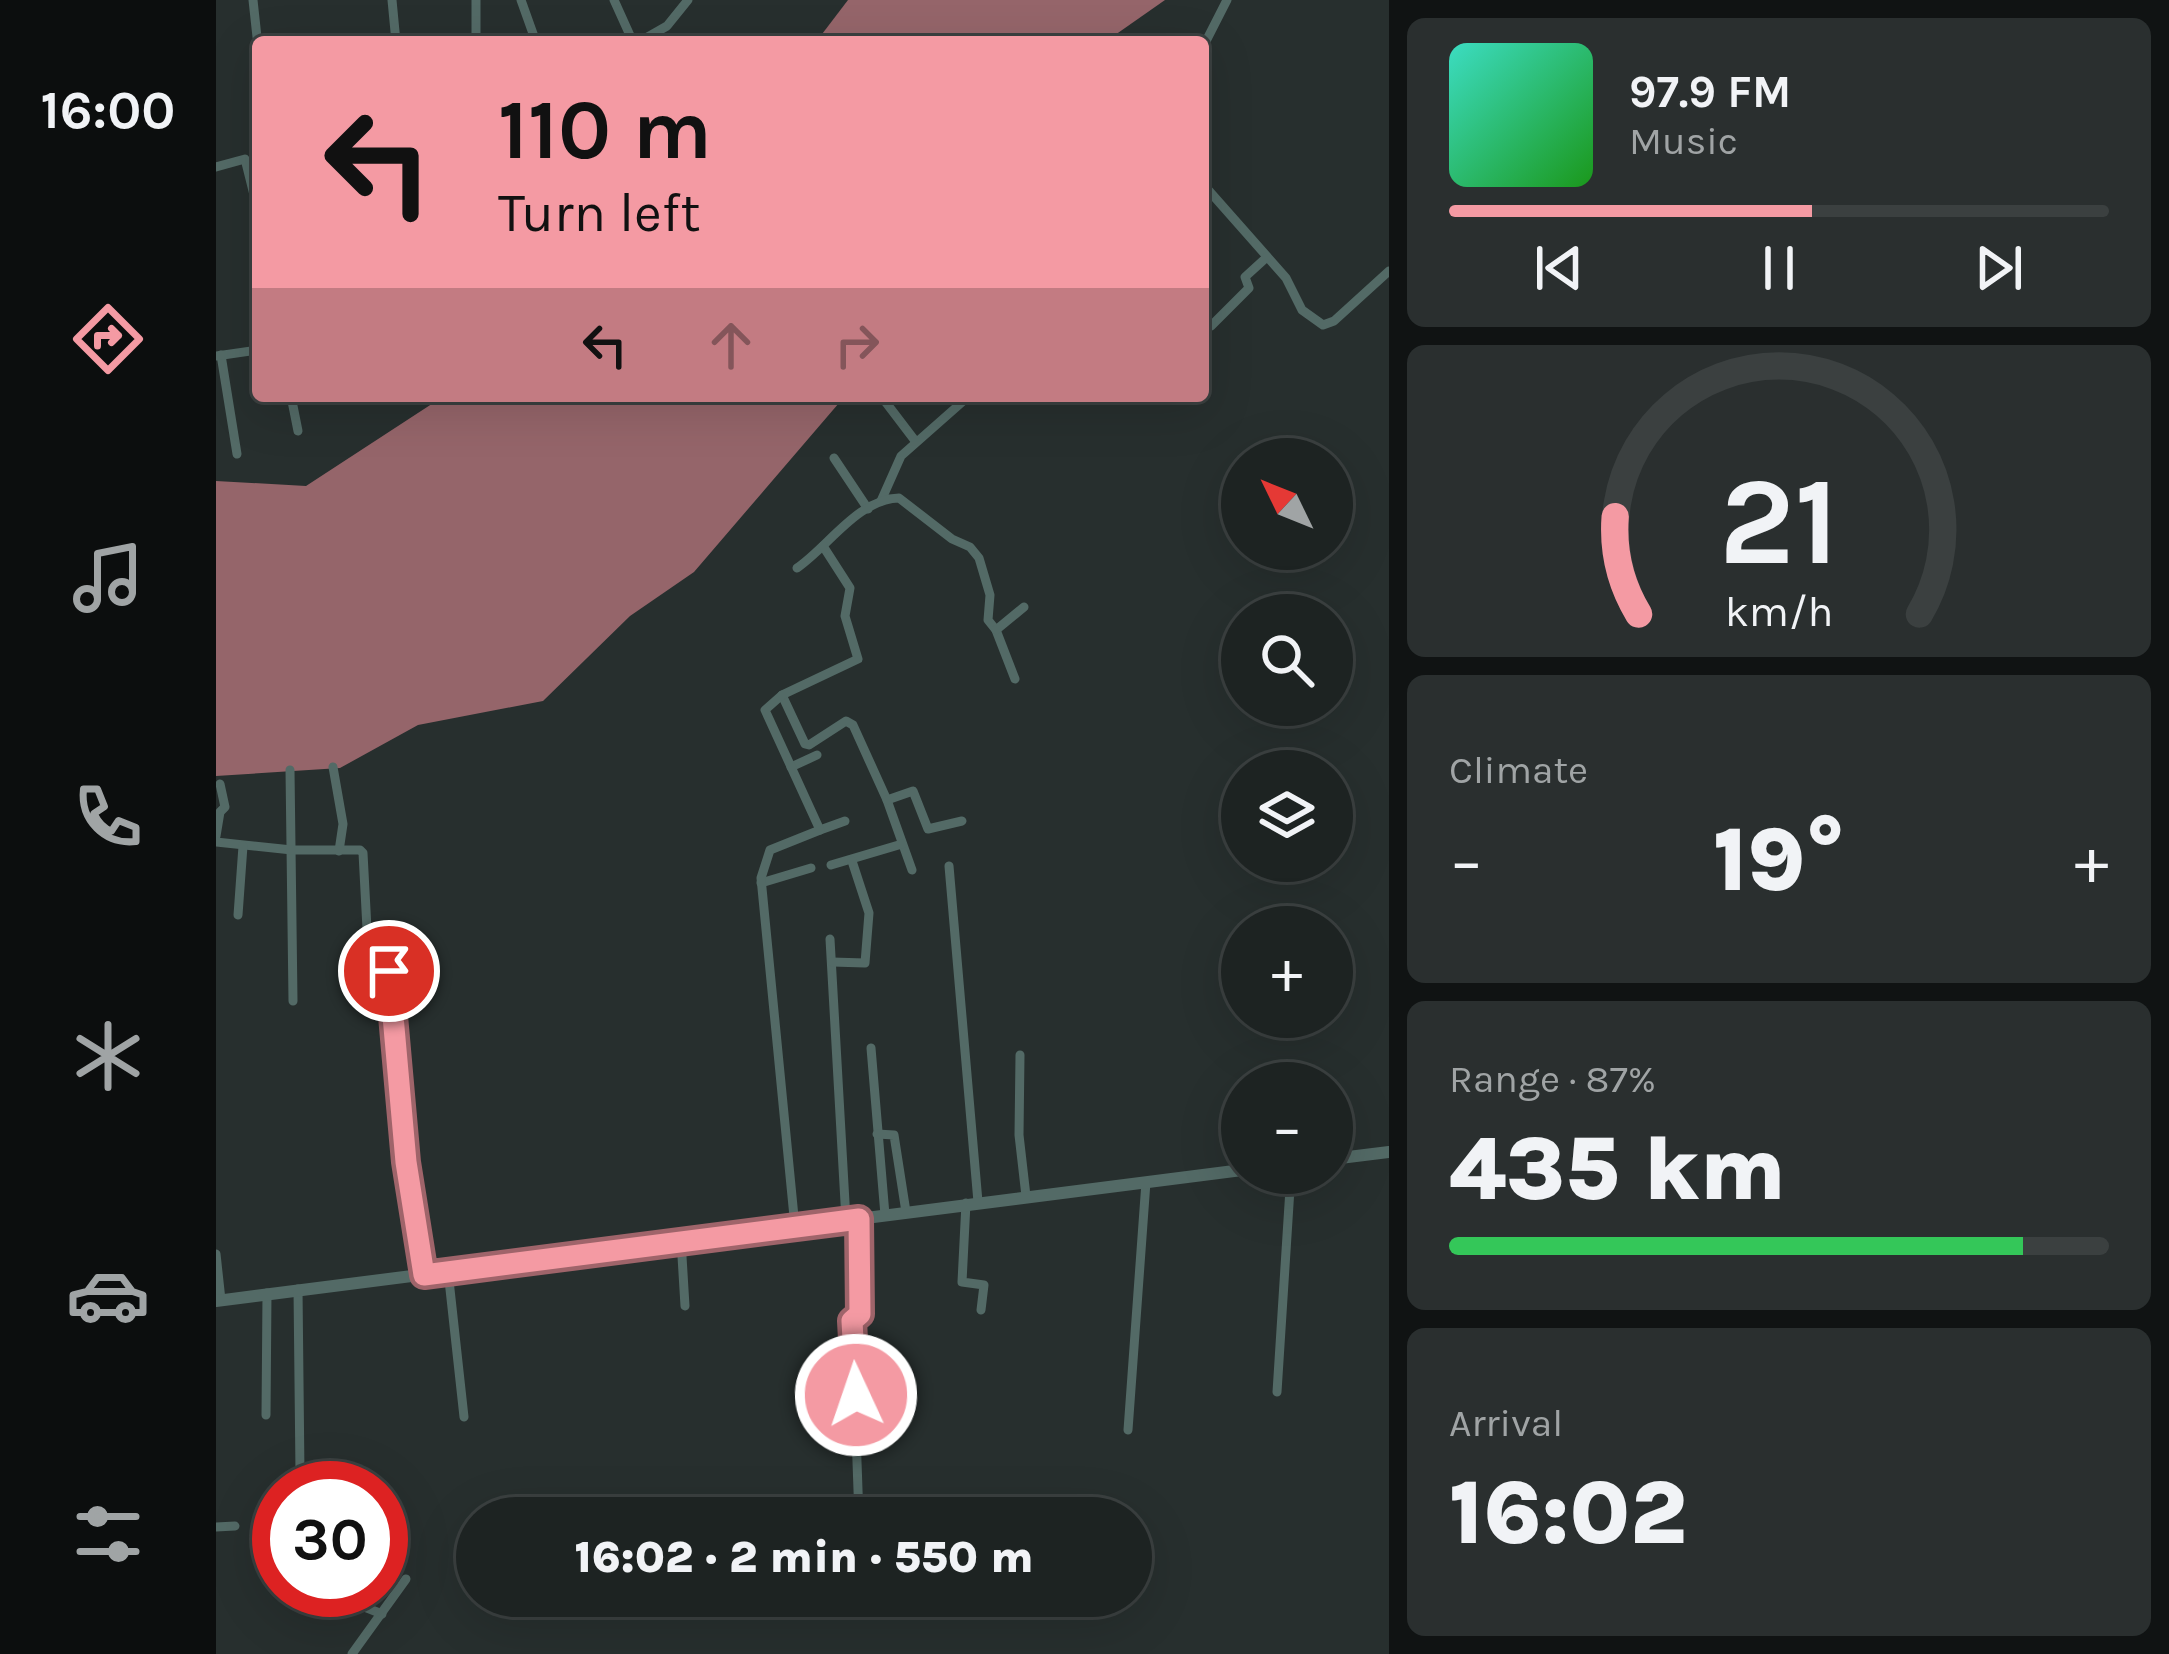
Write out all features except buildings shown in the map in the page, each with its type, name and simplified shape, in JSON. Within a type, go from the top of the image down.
[{"type":"street","points":[[254,0],[257,36]]},
{"type":"street","points":[[392,0],[395,36]]},
{"type":"street","points":[[476,0],[476,36]]},
{"type":"street","points":[[521,0],[534,36]]},
{"type":"street","points":[[614,0],[633,36]]},
{"type":"street","points":[[648,36],[667,26],[688,0]]},
{"type":"street","points":[[1209,36],[1227,0]]},
{"type":"street","points":[[216,167],[252,157]]},
{"type":"street","points":[[245,159],[252,187]]},
{"type":"street","points":[[1209,191],[1286,278],[1303,310],[1323,326],[1389,271]]},
{"type":"street","points":[[1211,326],[1249,288],[1245,277],[1267,257]]},
{"type":"street","points":[[237,454],[218,356],[252,351]]},
{"type":"street","points":[[292,402],[298,431]]},
{"type":"street","points":[[886,402],[916,442]]},
{"type":"street","points":[[881,501],[901,455],[962,402]]},
{"type":"street","points":[[834,458],[868,509]]},
{"type":"street","points":[[797,568],[868,509],[899,498],[979,558],[990,595],[988,620],[1015,679]]},
{"type":"street","points":[[820,830],[765,710],[782,695],[858,659],[845,616],[850,588],[823,545]]},
{"type":"street","points":[[996,630],[1024,607]]},
{"type":"street","points":[[782,695],[805,744],[846,721],[853,725],[912,870]]},
{"type":"street","points":[[790,766],[817,755]]},
{"type":"street","points":[[333,767],[343,824],[339,851]]},
{"type":"street","points":[[290,770],[293,1001]]},
{"type":"street","points":[[220,784],[226,807],[220,812],[216,839],[292,850],[360,850],[365,858],[369,967],[391,974],[406,1162],[424,1275]]},
{"type":"street","points":[[887,800],[914,791],[928,829],[962,821]]},
{"type":"street","points":[[795,1227],[761,883],[770,850],[845,821]]},
{"type":"street","points":[[831,865],[902,844]]},
{"type":"street","points":[[238,915],[243,846]]},
{"type":"street","points":[[832,962],[865,963],[869,913],[851,861]]},
{"type":"street","points":[[949,866],[972,1203],[962,1282],[984,1285],[981,1310]]},
{"type":"street","points":[[761,883],[811,868]]},
{"type":"street","points":[[830,939],[860,1314],[852,1321],[858,1497]]},
{"type":"street","points":[[872,1048],[885,1216]]},
{"type":"street","points":[[1020,1055],[1019,1135],[1026,1196]]},
{"type":"street","points":[[877,1134],[894,1135],[906,1212]]},
{"type":"street","points":[[1353,1156],[1389,1152]]},
{"type":"street","points":[[216,1254],[221,1300],[1221,1173]]},
{"type":"street","points":[[1128,1430],[1146,1182]]},
{"type":"street","points":[[1277,1392],[1290,1194]]},
{"type":"street","points":[[681,1240],[685,1306]]},
{"type":"street","points":[[448,1271],[464,1417]]},
{"type":"street","points":[[298,1289],[300,1461]]},
{"type":"street","points":[[261,1294],[266,1415]]},
{"type":"street","points":[[216,1527],[235,1526]]},
{"type":"street","points":[[352,1654],[380,1617]]},
{"type":"shaded area","points":[[848,0],[1165,0],[1114,36],[821,36]]},
{"type":"shaded area","points":[[435,402],[840,402],[694,572],[630,616],[543,701],[418,725],[340,768],[216,776],[216,481],[306,486]]},
{"type":"route","points":[[389,971],[406,1162],[424,1275],[859,1219],[860,1314],[852,1321],[856,1395]]}]
